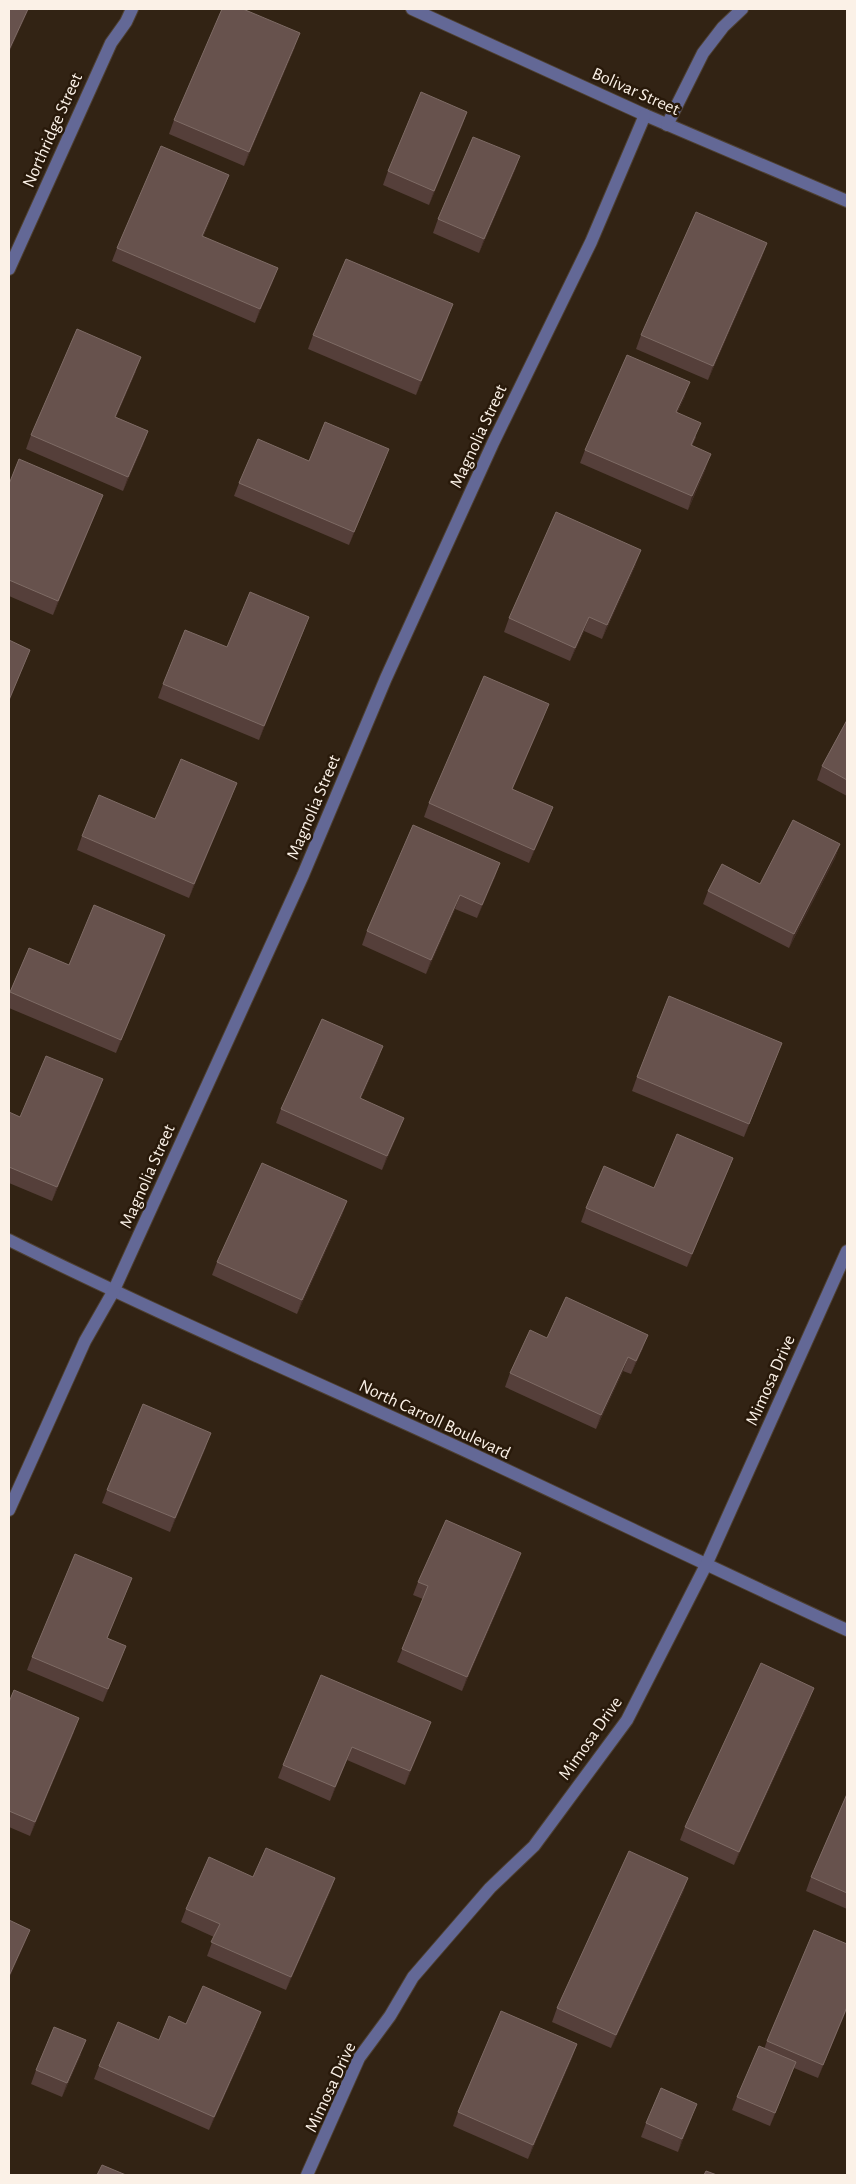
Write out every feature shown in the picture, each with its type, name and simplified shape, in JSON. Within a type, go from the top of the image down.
[{"type":"street","name":"Northridge Street","points":[[9,269],[110,43],[126,22],[132,9]]},
{"type":"street","name":"Bolivar Street","points":[[412,9],[645,115],[847,201]]},
{"type":"street","points":[[666,124],[703,54],[723,27],[742,9]]},
{"type":"street","name":"Magnolia Street","points":[[9,1510],[85,1341],[113,1292],[302,875],[415,615],[493,443],[591,242],[645,115]]},
{"type":"street","name":"North Carroll Boulevard","points":[[9,1240],[113,1292],[481,1458],[847,1630]]},
{"type":"street","name":"Mimosa Drive","points":[[307,2175],[359,2058],[390,2016],[413,1977],[490,1888],[534,1846],[627,1720],[706,1565],[847,1251]]},
{"type":"building","points":[[9,9],[28,9],[9,50]]},
{"type":"building","points":[[222,9],[243,9],[300,33],[249,152],[174,120]]},
{"type":"building","points":[[421,92],[467,112],[434,191],[388,171]]},
{"type":"building","points":[[473,137],[520,156],[484,239],[438,219]]},
{"type":"building","points":[[161,146],[229,175],[202,236],[278,268],[260,309],[117,248]]},
{"type":"building","points":[[696,212],[767,243],[713,366],[641,335]]},
{"type":"building","points":[[346,259],[453,304],[421,381],[313,335]]},
{"type":"building","points":[[77,329],[141,357],[115,417],[148,431],[128,477],[31,435]]},
{"type":"building","points":[[627,355],[690,382],[676,412],[701,423],[691,445],[711,454],[692,496],[585,450]]},
{"type":"building","points":[[325,422],[389,449],[354,532],[239,483],[258,439],[309,461]]},
{"type":"building","points":[[19,459],[103,495],[58,601],[9,580],[9,484]]},
{"type":"building","points":[[556,512],[641,550],[607,625],[589,617],[575,648],[509,618]]},
{"type":"building","points":[[250,592],[309,617],[264,726],[163,684],[185,630],[227,647]]},
{"type":"building","points":[[9,640],[30,650],[9,700]]},
{"type":"building","points":[[484,676],[549,704],[512,789],[553,807],[534,850],[429,803]]},
{"type":"building","points":[[847,720],[847,780],[822,766]]},
{"type":"building","points":[[181,759],[237,783],[194,884],[82,836],[99,795],[155,819]]},
{"type":"building","points":[[793,820],[840,844],[794,934],[708,891],[722,864],[760,884]]},
{"type":"building","points":[[413,825],[500,863],[482,905],[460,895],[431,960],[367,931]]},
{"type":"building","points":[[94,905],[165,935],[121,1040],[10,992],[29,948],[69,965]]},
{"type":"building","points":[[669,996],[782,1043],[749,1124],[637,1077]]},
{"type":"building","points":[[322,1019],[383,1046],[360,1098],[404,1118],[387,1156],[281,1109]]},
{"type":"building","points":[[46,1056],[103,1079],[57,1187],[9,1167],[9,1112],[20,1117]]},
{"type":"building","points":[[677,1134],[733,1158],[692,1254],[586,1208],[604,1166],[654,1188]]},
{"type":"building","points":[[262,1163],[347,1201],[302,1300],[217,1262]]},
{"type":"building","points":[[566,1297],[648,1335],[636,1361],[628,1357],[601,1415],[510,1373],[530,1330],[547,1338]]},
{"type":"building","points":[[143,1404],[211,1433],[175,1518],[107,1490]]},
{"type":"building","points":[[446,1520],[521,1553],[467,1677],[402,1649],[428,1586],[418,1582]]},
{"type":"building","points":[[75,1554],[132,1578],[107,1638],[126,1646],[108,1689],[32,1657]]},
{"type":"building","points":[[761,1663],[814,1688],[739,1852],[685,1827]]},
{"type":"building","points":[[321,1675],[431,1722],[410,1771],[352,1747],[335,1787],[283,1765]]},
{"type":"building","points":[[14,1690],[79,1718],[35,1822],[9,1811],[9,1702]]},
{"type":"building","points":[[847,1794],[847,1893],[811,1877]]},
{"type":"building","points":[[266,1848],[335,1878],[291,1977],[211,1942],[220,1924],[186,1909],[209,1857],[253,1877]]},
{"type":"building","points":[[629,1851],[688,1878],[616,2035],[557,2008]]},
{"type":"building","points":[[9,1920],[30,1930],[9,1976]]},
{"type":"building","points":[[814,1930],[847,1944],[847,2007],[823,2065],[767,2041]]},
{"type":"building","points":[[203,1986],[261,2012],[214,2117],[99,2066],[118,2022],[159,2040],[169,2016],[186,2024]]},
{"type":"building","points":[[501,2011],[577,2044],[533,2145],[458,2112]]},
{"type":"building","points":[[54,2027],[86,2040],[67,2083],[36,2070]]},
{"type":"building","points":[[759,2046],[796,2062],[775,2113],[737,2097]]},
{"type":"building","points":[[661,2088],[697,2104],[682,2139],[646,2123]]},
{"type":"building","points":[[102,2165],[126,2175],[97,2175]]},
{"type":"building","points":[[706,2171],[717,2175],[704,2175]]}]
